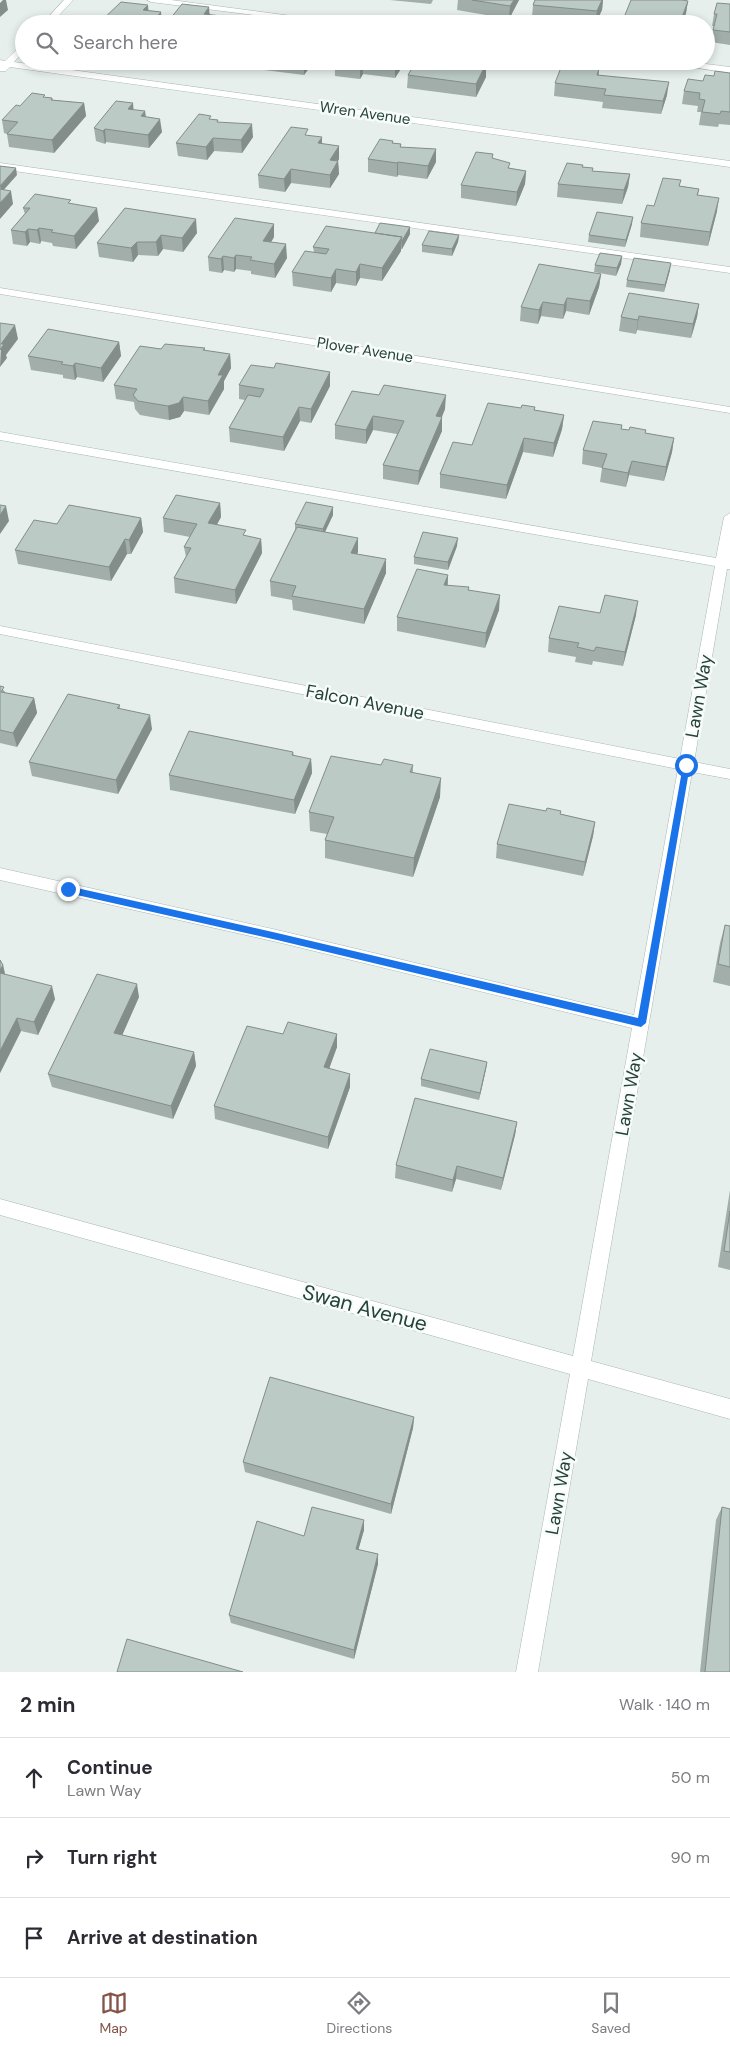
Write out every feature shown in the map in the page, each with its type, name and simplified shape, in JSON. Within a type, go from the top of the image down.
[{"type":"street","points":[[55,15],[69,0]]},
{"type":"street","points":[[150,0],[274,15]]},
{"type":"street","points":[[0,72],[4,63],[15,54]]},
{"type":"street","points":[[715,68],[730,70]]},
{"type":"street","name":"Wren Avenue","points":[[54,70],[730,164]]},
{"type":"street","points":[[0,166],[730,270]]},
{"type":"street","name":"Plover Avenue","points":[[0,291],[730,410]]},
{"type":"street","points":[[0,436],[726,565]]},
{"type":"street","name":"Lawn Way","points":[[527,1672],[686,765],[726,565],[730,517]]},
{"type":"street","name":"Falcon Avenue","points":[[0,630],[730,774]]},
{"type":"street","points":[[0,874],[277,936],[641,1023]]},
{"type":"street","name":"Swan Avenue","points":[[0,1207],[730,1409]]},
{"type":"building","points":[[472,0],[514,0],[510,6]]},
{"type":"building","points":[[535,0],[602,0],[597,11],[533,5]]},
{"type":"building","points":[[631,0],[688,1],[683,15],[625,15]]},
{"type":"building","points":[[121,2],[148,5],[143,10],[161,12],[158,15],[107,15]]},
{"type":"building","points":[[717,3],[730,4],[730,32],[715,30],[717,14],[714,14]]},
{"type":"building","points":[[182,4],[209,7],[204,14],[213,15],[173,15]]},
{"type":"building","points":[[411,70],[483,70],[476,84],[408,75]]},
{"type":"building","points":[[560,70],[599,70],[597,75],[669,82],[663,101],[604,95],[606,89],[555,83]]},
{"type":"building","points":[[715,71],[730,73],[730,112],[721,111],[720,114],[702,112],[705,100],[699,99],[700,93],[684,91],[688,79],[703,81],[705,75],[714,76]]},
{"type":"building","points":[[32,93],[45,95],[43,97],[52,98],[51,100],[84,103],[52,140],[7,134],[18,122],[2,120],[16,105],[20,106]]},
{"type":"building","points":[[116,101],[133,103],[128,109],[145,111],[141,116],[160,119],[148,135],[105,129],[103,131],[94,128]]},
{"type":"building","points":[[199,114],[211,116],[209,119],[218,120],[217,122],[252,124],[241,140],[213,138],[206,147],[176,143]]},
{"type":"building","points":[[291,127],[308,129],[305,135],[322,137],[318,143],[339,146],[330,160],[338,161],[330,175],[291,169],[284,179],[258,175]]},
{"type":"building","points":[[380,139],[401,144],[400,147],[436,149],[428,166],[368,159]]},
{"type":"building","points":[[476,152],[493,154],[492,158],[510,163],[508,168],[526,171],[517,192],[461,185]]},
{"type":"building","points":[[567,163],[593,168],[592,171],[630,174],[624,190],[558,184]]},
{"type":"building","points":[[0,166],[16,168],[0,186]]},
{"type":"building","points":[[663,178],[681,180],[679,186],[699,189],[697,195],[719,198],[710,232],[641,223],[647,205],[654,206]]},
{"type":"building","points":[[0,189],[11,191],[0,203]]},
{"type":"building","points":[[35,194],[71,200],[68,203],[97,208],[74,236],[39,228],[37,230],[28,229],[25,232],[11,230],[30,208],[23,208]]},
{"type":"building","points":[[125,208],[196,219],[182,238],[161,235],[156,242],[137,242],[131,248],[97,243]]},
{"type":"building","points":[[597,212],[633,217],[626,240],[589,235]]},
{"type":"building","points":[[235,218],[274,224],[263,241],[286,244],[274,264],[250,260],[252,257],[236,255],[234,258],[223,256],[221,259],[208,257]]},
{"type":"building","points":[[380,223],[410,227],[401,241],[402,237],[375,233]]},
{"type":"building","points":[[326,226],[402,237],[382,268],[360,264],[356,272],[336,269],[331,278],[292,272],[305,251],[326,254],[329,249],[313,247]]},
{"type":"building","points":[[429,231],[459,235],[452,249],[422,245]]},
{"type":"building","points":[[600,253],[622,256],[617,268],[595,265]]},
{"type":"building","points":[[634,258],[671,263],[665,285],[627,280]]},
{"type":"building","points":[[539,264],[601,274],[590,301],[567,298],[564,305],[543,302],[539,310],[521,307]]},
{"type":"building","points":[[629,293],[699,304],[693,324],[639,316],[638,320],[621,317]]},
{"type":"building","points":[[0,323],[15,325],[1,344],[4,344],[0,350]]},
{"type":"building","points":[[48,329],[119,342],[101,368],[75,363],[73,366],[61,364],[63,362],[28,356]]},
{"type":"building","points":[[165,344],[205,348],[203,350],[230,354],[218,375],[223,375],[208,401],[183,397],[179,403],[168,406],[138,401],[133,395],[137,389],[114,385],[140,346],[161,349]]},
{"type":"building","points":[[276,363],[330,372],[311,409],[299,407],[283,437],[229,428],[248,395],[260,397],[264,389],[239,385],[251,365],[274,368]]},
{"type":"building","points":[[384,385],[446,395],[436,416],[442,417],[419,471],[383,465],[404,421],[373,416],[366,430],[335,425],[352,391],[379,395]]},
{"type":"building","points":[[488,403],[521,408],[522,405],[535,407],[534,410],[564,415],[554,443],[524,438],[507,485],[440,474],[453,442],[472,445]]},
{"type":"building","points":[[593,421],[622,425],[621,429],[629,430],[630,427],[646,430],[645,433],[674,438],[666,467],[632,461],[628,473],[602,468],[607,454],[583,450]]},
{"type":"building","points":[[176,495],[220,503],[208,523],[246,530],[243,535],[261,539],[235,590],[174,578],[191,548],[184,547],[197,524],[163,518]]},
{"type":"building","points":[[306,502],[333,507],[323,529],[295,524]]},
{"type":"building","points":[[0,505],[6,506],[0,515]]},
{"type":"building","points":[[69,505],[141,518],[129,540],[125,539],[109,567],[15,550],[34,520],[57,524]]},
{"type":"building","points":[[297,527],[358,538],[351,553],[386,559],[364,609],[292,596],[296,586],[270,581]]},
{"type":"building","points":[[423,532],[458,538],[448,562],[414,557]]},
{"type":"building","points":[[417,569],[448,575],[444,585],[469,587],[468,590],[500,595],[486,633],[397,617]]},
{"type":"building","points":[[605,595],[638,601],[625,652],[596,647],[594,651],[577,647],[579,643],[549,638],[559,606],[600,613]]},
{"type":"building","points":[[0,686],[4,687],[1,692],[34,698],[13,733],[0,730]]},
{"type":"building","points":[[68,694],[120,705],[117,708],[150,715],[116,780],[29,762]]},
{"type":"building","points":[[189,731],[293,752],[292,755],[311,759],[294,800],[169,775]]},
{"type":"building","points":[[331,756],[381,765],[384,759],[413,765],[410,772],[441,778],[414,858],[325,840],[334,817],[309,812]]},
{"type":"building","points":[[509,804],[546,811],[547,808],[561,811],[560,814],[595,822],[585,862],[497,844]]},
{"type":"building","points":[[725,925],[730,926],[730,967],[718,964]]},
{"type":"building","points":[[0,973],[52,986],[34,1022],[17,1018],[0,1051]]},
{"type":"building","points":[[97,974],[137,984],[114,1033],[194,1052],[171,1106],[48,1074]]},
{"type":"building","points":[[288,1022],[337,1034],[324,1067],[350,1074],[328,1137],[214,1106],[247,1026],[283,1034]]},
{"type":"building","points":[[430,1049],[487,1062],[480,1093],[421,1079]]},
{"type":"building","points":[[415,1098],[517,1122],[503,1178],[457,1166],[453,1180],[396,1165]]},
{"type":"building","points":[[730,1211],[730,1252],[724,1251]]},
{"type":"building","points":[[270,1377],[414,1417],[391,1504],[243,1462]]},
{"type":"building","points":[[312,1507],[364,1520],[356,1549],[378,1554],[354,1650],[229,1615],[257,1521],[304,1536]]},
{"type":"building","points":[[722,1507],[730,1509],[730,1672],[705,1672]]},
{"type":"building","points":[[127,1639],[243,1672],[117,1672]]},
{"type":"route","points":[[68,889],[277,936],[641,1023],[686,765]]}]
